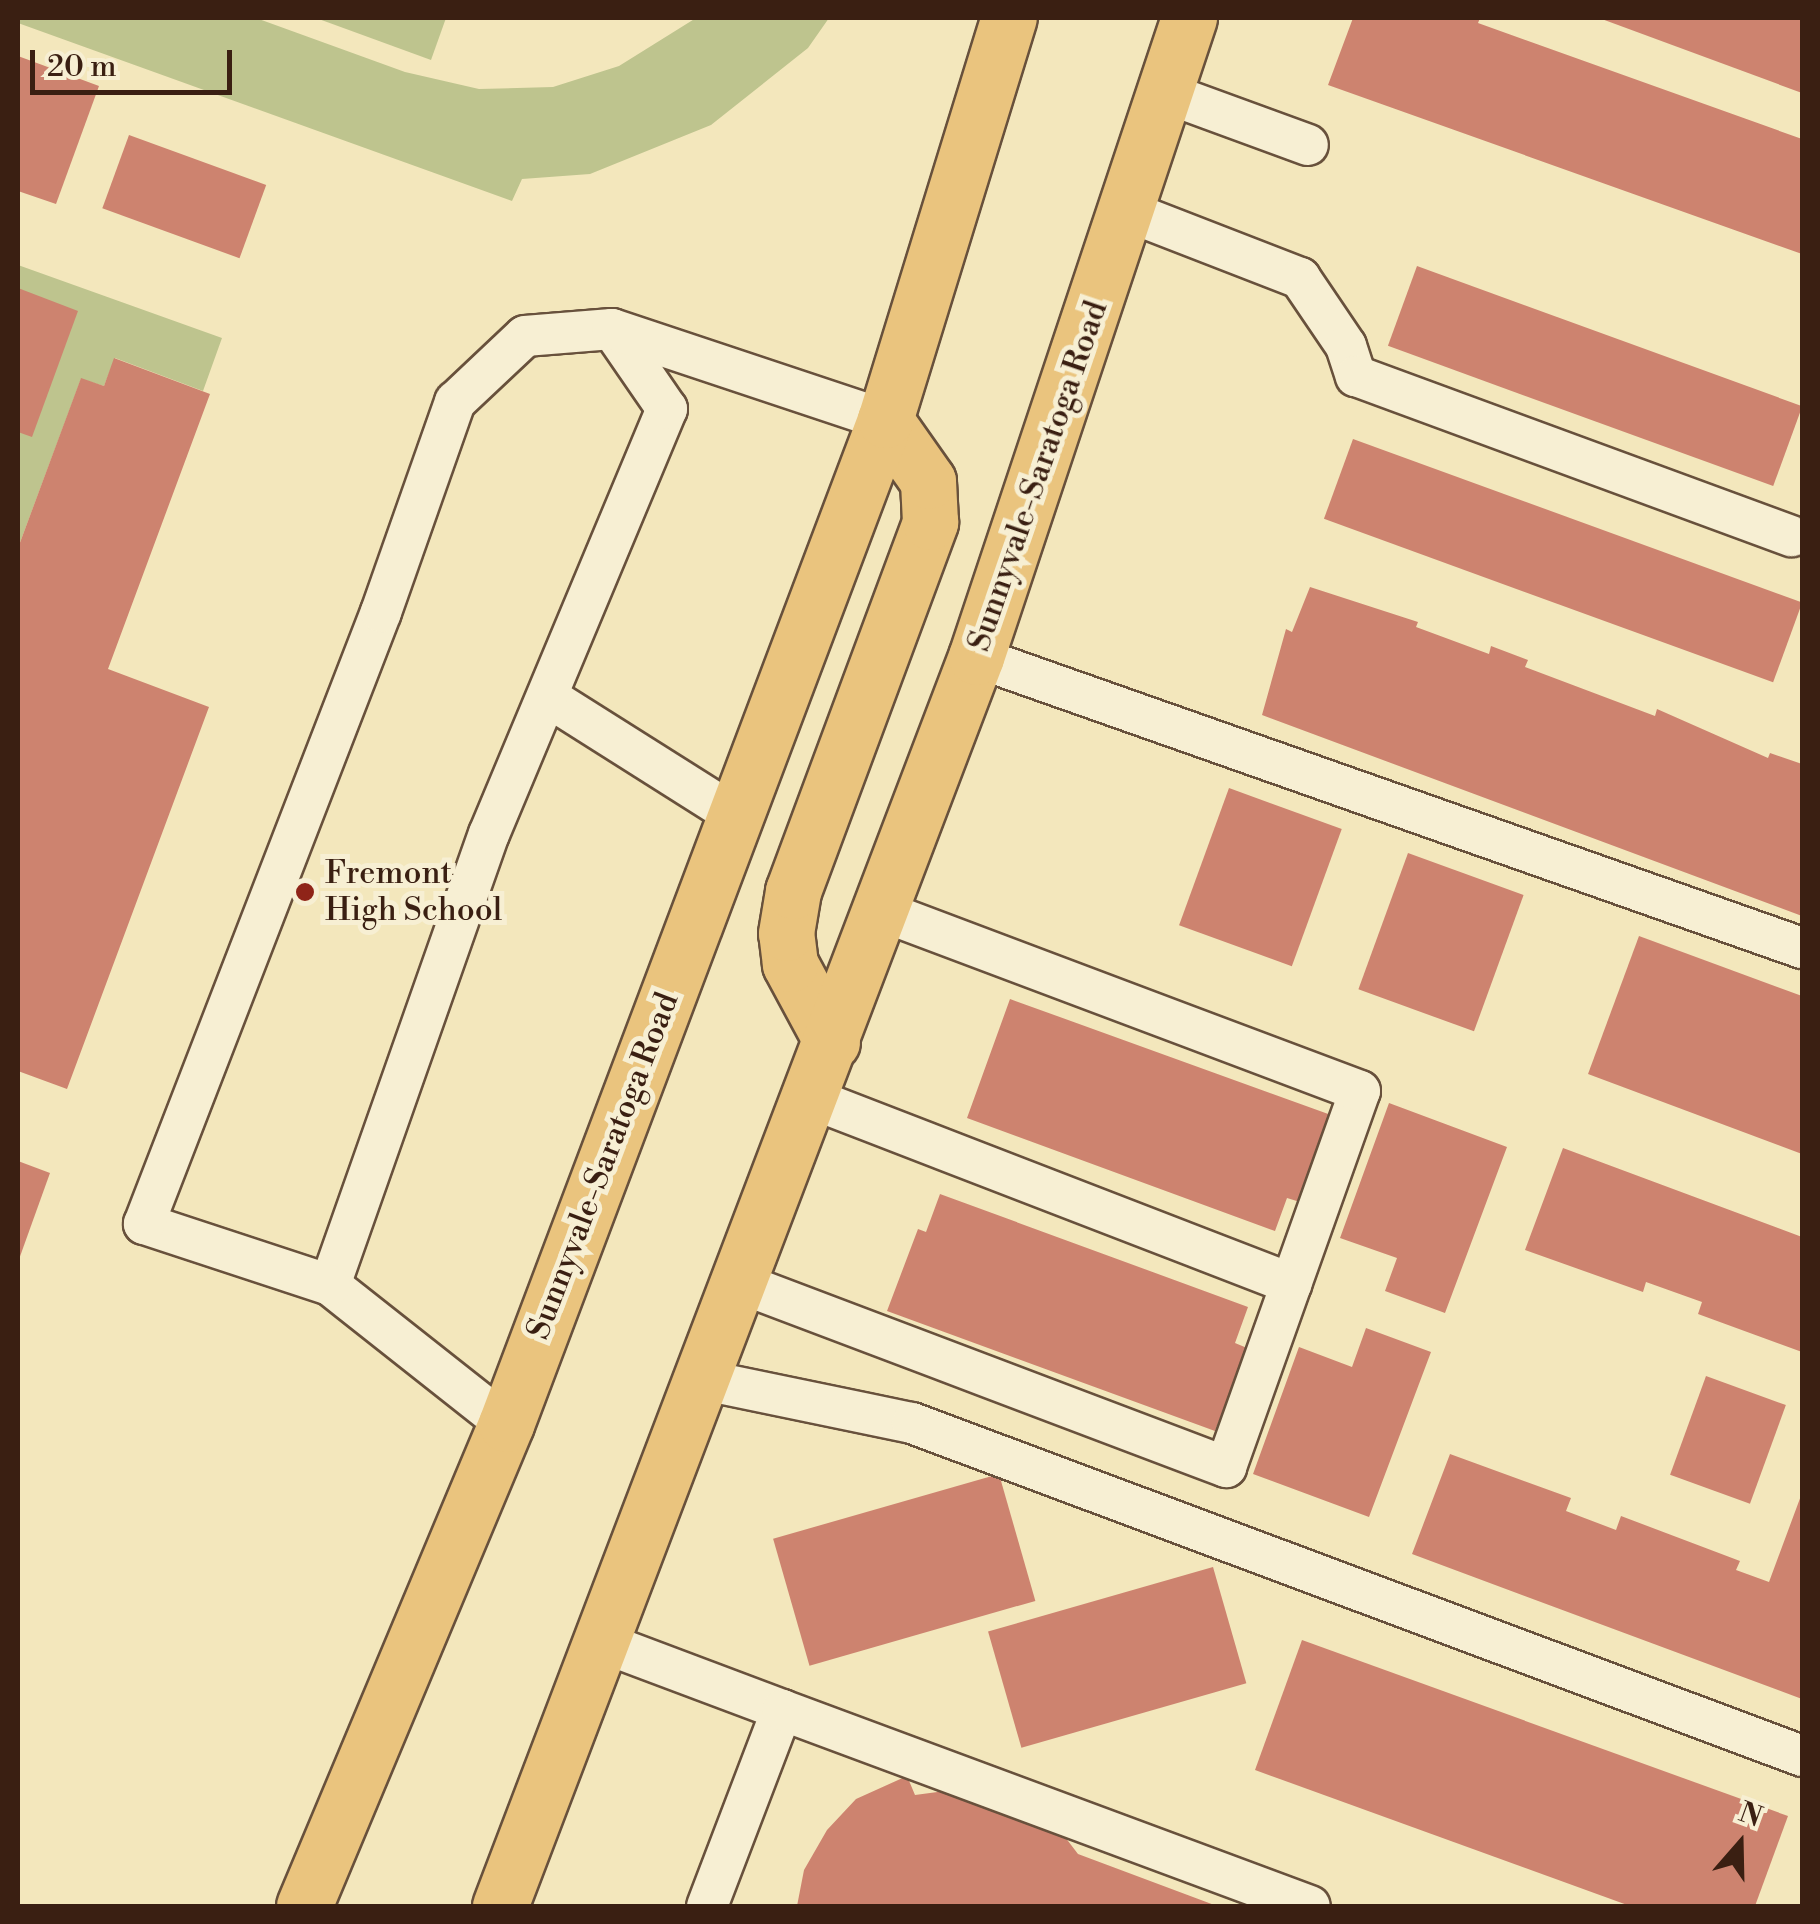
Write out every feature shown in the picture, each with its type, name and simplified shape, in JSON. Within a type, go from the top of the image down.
[{"type":"main road","name":"Sunnyvale-Saratoga Road","points":[[304,1906],[506,1424],[884,420],[1009,18]]},
{"type":"main road","name":"Sunnyvale-Saratoga Road","points":[[500,1906],[813,1098],[976,657],[1189,18]]},
{"type":"main road","points":[[832,1042],[790,964],[786,932],[794,891],[930,522],[928,481],[884,420]]},
{"type":"lane","points":[[1166,93],[1308,145]]},
{"type":"lane","points":[[1127,211],[1300,278],[1346,346],[1356,376],[1792,536]]},
{"type":"lane","points":[[506,1424],[330,1285],[144,1224],[381,612],[454,402],[525,336],[612,329],[884,420]]},
{"type":"lane","points":[[330,1285],[489,834],[667,409],[612,329]]},
{"type":"lane","points":[[976,657],[1802,948]]},
{"type":"lane","points":[[548,697],[735,816]]},
{"type":"lane","points":[[740,1283],[1226,1468],[1360,1091],[882,911]]},
{"type":"lane","points":[[813,1098],[1292,1284]]},
{"type":"lane","points":[[704,1380],[912,1423],[1802,1756]]},
{"type":"lane","points":[[604,1644],[1310,1906]]},
{"type":"lane","points":[[707,1906],[782,1710]]},
{"type":"green space","points":[[18,18],[256,18],[405,72],[479,89],[553,87],[619,66],[696,18],[829,18],[808,48],[711,125],[590,174],[522,179],[512,201],[18,23]]},
{"type":"green space","points":[[316,18],[446,18],[431,60]]},
{"type":"green space","points":[[18,265],[222,338],[203,391],[115,358],[104,386],[81,379],[18,548]]},
{"type":"building","points":[[1353,18],[1480,18],[1478,23],[1802,139],[1802,254],[1328,85]]},
{"type":"building","points":[[1599,18],[1802,18],[1802,93]]},
{"type":"building","points":[[18,56],[99,86],[56,204],[18,191]]},
{"type":"building","points":[[129,135],[266,185],[240,258],[102,208]]},
{"type":"building","points":[[1417,266],[1802,406],[1773,486],[1388,346]]},
{"type":"building","points":[[18,288],[78,311],[32,437],[18,432]]},
{"type":"building","points":[[114,358],[210,394],[108,669],[209,707],[67,1089],[18,1071],[18,548],[81,378],[104,386]]},
{"type":"building","points":[[1353,439],[1802,602],[1773,682],[1324,519]]},
{"type":"building","points":[[1310,587],[1418,622],[1416,627],[1489,654],[1491,646],[1528,660],[1525,667],[1655,716],[1657,709],[1768,758],[1770,753],[1802,764],[1802,916],[1262,715],[1286,629],[1292,632]]},
{"type":"building","points":[[1229,788],[1342,829],[1292,966],[1179,925]]},
{"type":"building","points":[[1408,853],[1524,895],[1474,1031],[1358,989]]},
{"type":"building","points":[[1639,936],[1802,996],[1802,1154],[1588,1074]]},
{"type":"building","points":[[1010,999],[1331,1115],[1300,1202],[1287,1198],[1275,1231],[967,1118]]},
{"type":"building","points":[[1389,1103],[1507,1147],[1445,1313],[1385,1291],[1397,1258],[1340,1238]]},
{"type":"building","points":[[1563,1148],[1802,1237],[1802,1352],[1698,1314],[1702,1302],[1646,1282],[1643,1292],[1525,1250]]},
{"type":"building","points":[[18,1161],[50,1173],[18,1262]]},
{"type":"building","points":[[940,1194],[1248,1307],[1235,1343],[1247,1348],[1215,1431],[887,1311],[918,1229],[926,1232]]},
{"type":"building","points":[[1366,1328],[1431,1352],[1369,1517],[1253,1474],[1299,1347],[1352,1367]]},
{"type":"building","points":[[1706,1376],[1786,1405],[1750,1504],[1670,1475]]},
{"type":"building","points":[[1450,1454],[1571,1498],[1566,1511],[1616,1530],[1621,1516],[1740,1561],[1736,1570],[1769,1582],[1802,1493],[1802,1699],[1412,1554]]},
{"type":"building","points":[[999,1474],[1035,1601],[809,1666],[773,1539]]},
{"type":"building","points":[[1213,1567],[1246,1683],[1021,1748],[988,1631]]},
{"type":"building","points":[[1302,1640],[1788,1816],[1755,1906],[1630,1906],[1255,1770]]},
{"type":"building","points":[[907,1776],[915,1795],[945,1791],[1055,1824],[1078,1854],[1217,1906],[797,1906],[804,1870],[827,1830],[856,1799]]},
{"type":"place","name":"Fremont High School","points":[[305,892]]}]
